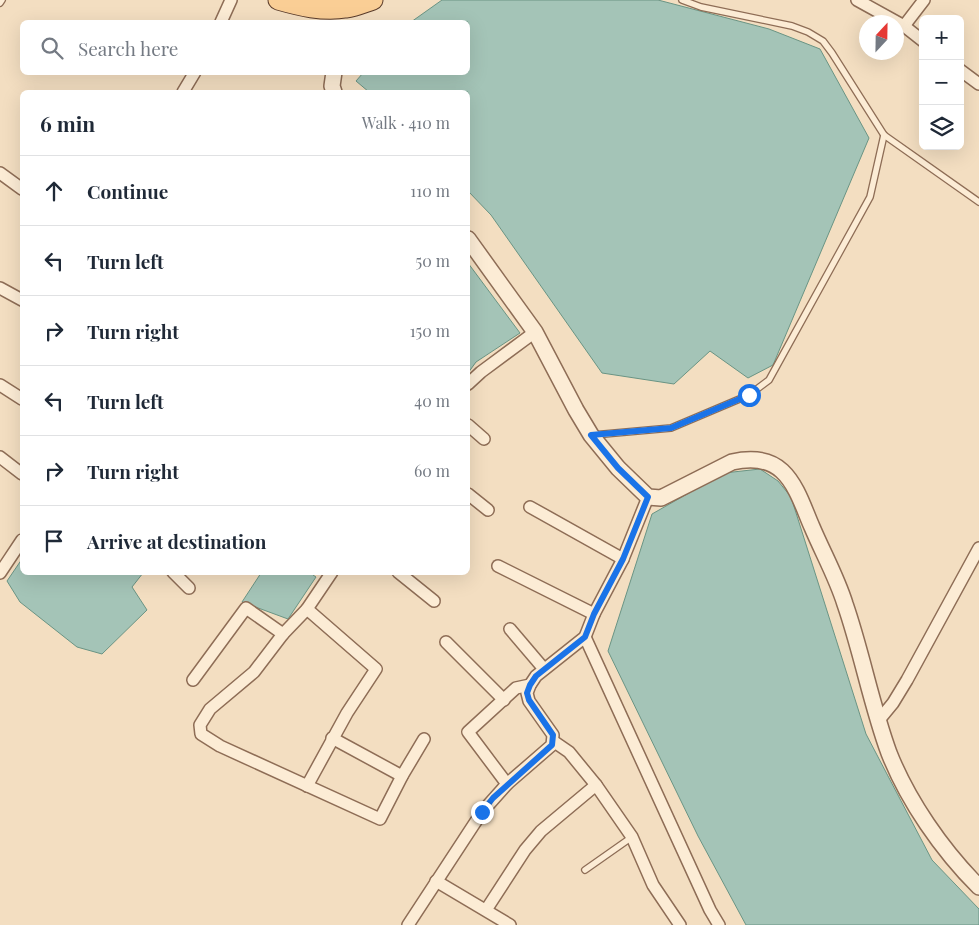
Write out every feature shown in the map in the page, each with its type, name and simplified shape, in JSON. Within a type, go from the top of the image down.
[{"type":"main road","points":[[278,0],[345,15],[373,0]]},
{"type":"street","points":[[222,20],[231,0]]},
{"type":"street","points":[[857,0],[884,15]]},
{"type":"street","points":[[919,38],[904,26],[924,0]]},
{"type":"street","points":[[964,73],[979,84]]},
{"type":"street","points":[[184,90],[193,75]]},
{"type":"street","points":[[333,90],[334,75]]},
{"type":"street","points":[[0,173],[20,188]]},
{"type":"street","points":[[470,242],[535,332],[591,435],[618,468],[648,497],[661,498],[732,462],[744,459],[769,463],[782,471],[796,490],[845,602],[889,753],[914,804],[962,870],[979,887]]},
{"type":"street","points":[[0,288],[20,299]]},
{"type":"street","points":[[470,382],[480,372],[535,332]]},
{"type":"street","points":[[0,385],[20,398]]},
{"type":"street","points":[[470,427],[484,439]]},
{"type":"street","points":[[0,457],[20,472]]},
{"type":"street","points":[[470,496],[488,510]]},
{"type":"street","points":[[408,925],[482,812],[508,784],[549,749],[553,741],[553,735],[529,700],[527,693],[530,685],[544,669],[585,637],[594,614],[623,559],[648,497]]},
{"type":"street","points":[[530,507],[623,559]]},
{"type":"street","points":[[0,574],[20,543]]},
{"type":"street","points":[[879,720],[893,703],[976,563],[979,548]]},
{"type":"street","points":[[498,566],[594,614]]},
{"type":"street","points":[[175,575],[189,588]]},
{"type":"street","points":[[330,575],[307,609],[283,634],[254,672],[210,709],[200,725],[201,734],[220,746],[380,819],[424,739]]},
{"type":"street","points":[[402,575],[434,601]]},
{"type":"street","points":[[193,680],[246,608],[283,634]]},
{"type":"street","points":[[307,609],[376,670],[332,738],[307,786]]},
{"type":"street","points":[[510,628],[544,669]]},
{"type":"street","points":[[585,637],[710,910],[719,925]]},
{"type":"street","points":[[446,642],[504,700]]},
{"type":"street","points":[[508,784],[468,732],[516,688],[530,685]]},
{"type":"street","points":[[332,738],[402,776]]},
{"type":"street","points":[[553,741],[568,752],[596,785],[632,837],[653,885],[680,925]]},
{"type":"street","points":[[486,910],[540,830],[596,785]]},
{"type":"street","points":[[436,881],[510,925]]},
{"type":"lane","points":[[682,0],[701,7],[792,26],[808,32],[823,41],[884,135],[979,202]]},
{"type":"lane","points":[[591,435],[671,428],[749,395],[769,380],[870,197],[884,135]]},
{"type":"lane","points":[[585,870],[632,837]]},
{"type":"shaded area","points":[[442,0],[658,0],[769,29],[820,49],[869,138],[773,365],[748,378],[710,351],[674,384],[602,373],[491,215],[470,193],[470,90],[367,90],[356,81],[361,75],[470,75],[470,20],[414,20]]},
{"type":"shaded area","points":[[470,266],[520,333],[476,362],[470,370]]},
{"type":"shaded area","points":[[760,469],[778,481],[791,497],[866,734],[932,860],[979,909],[979,925],[746,925],[698,836],[608,651],[652,514],[724,473]]},
{"type":"shaded area","points":[[20,562],[20,575],[141,575],[132,587],[147,610],[102,654],[77,647],[20,602],[7,581]]},
{"type":"shaded area","points":[[260,575],[313,575],[316,577],[288,619],[242,602]]},
{"type":"route","points":[[482,812],[493,798],[552,745],[553,735],[529,700],[527,693],[530,685],[536,676],[585,637],[594,614],[623,559],[648,497],[618,468],[591,435],[671,428],[749,395]]}]
